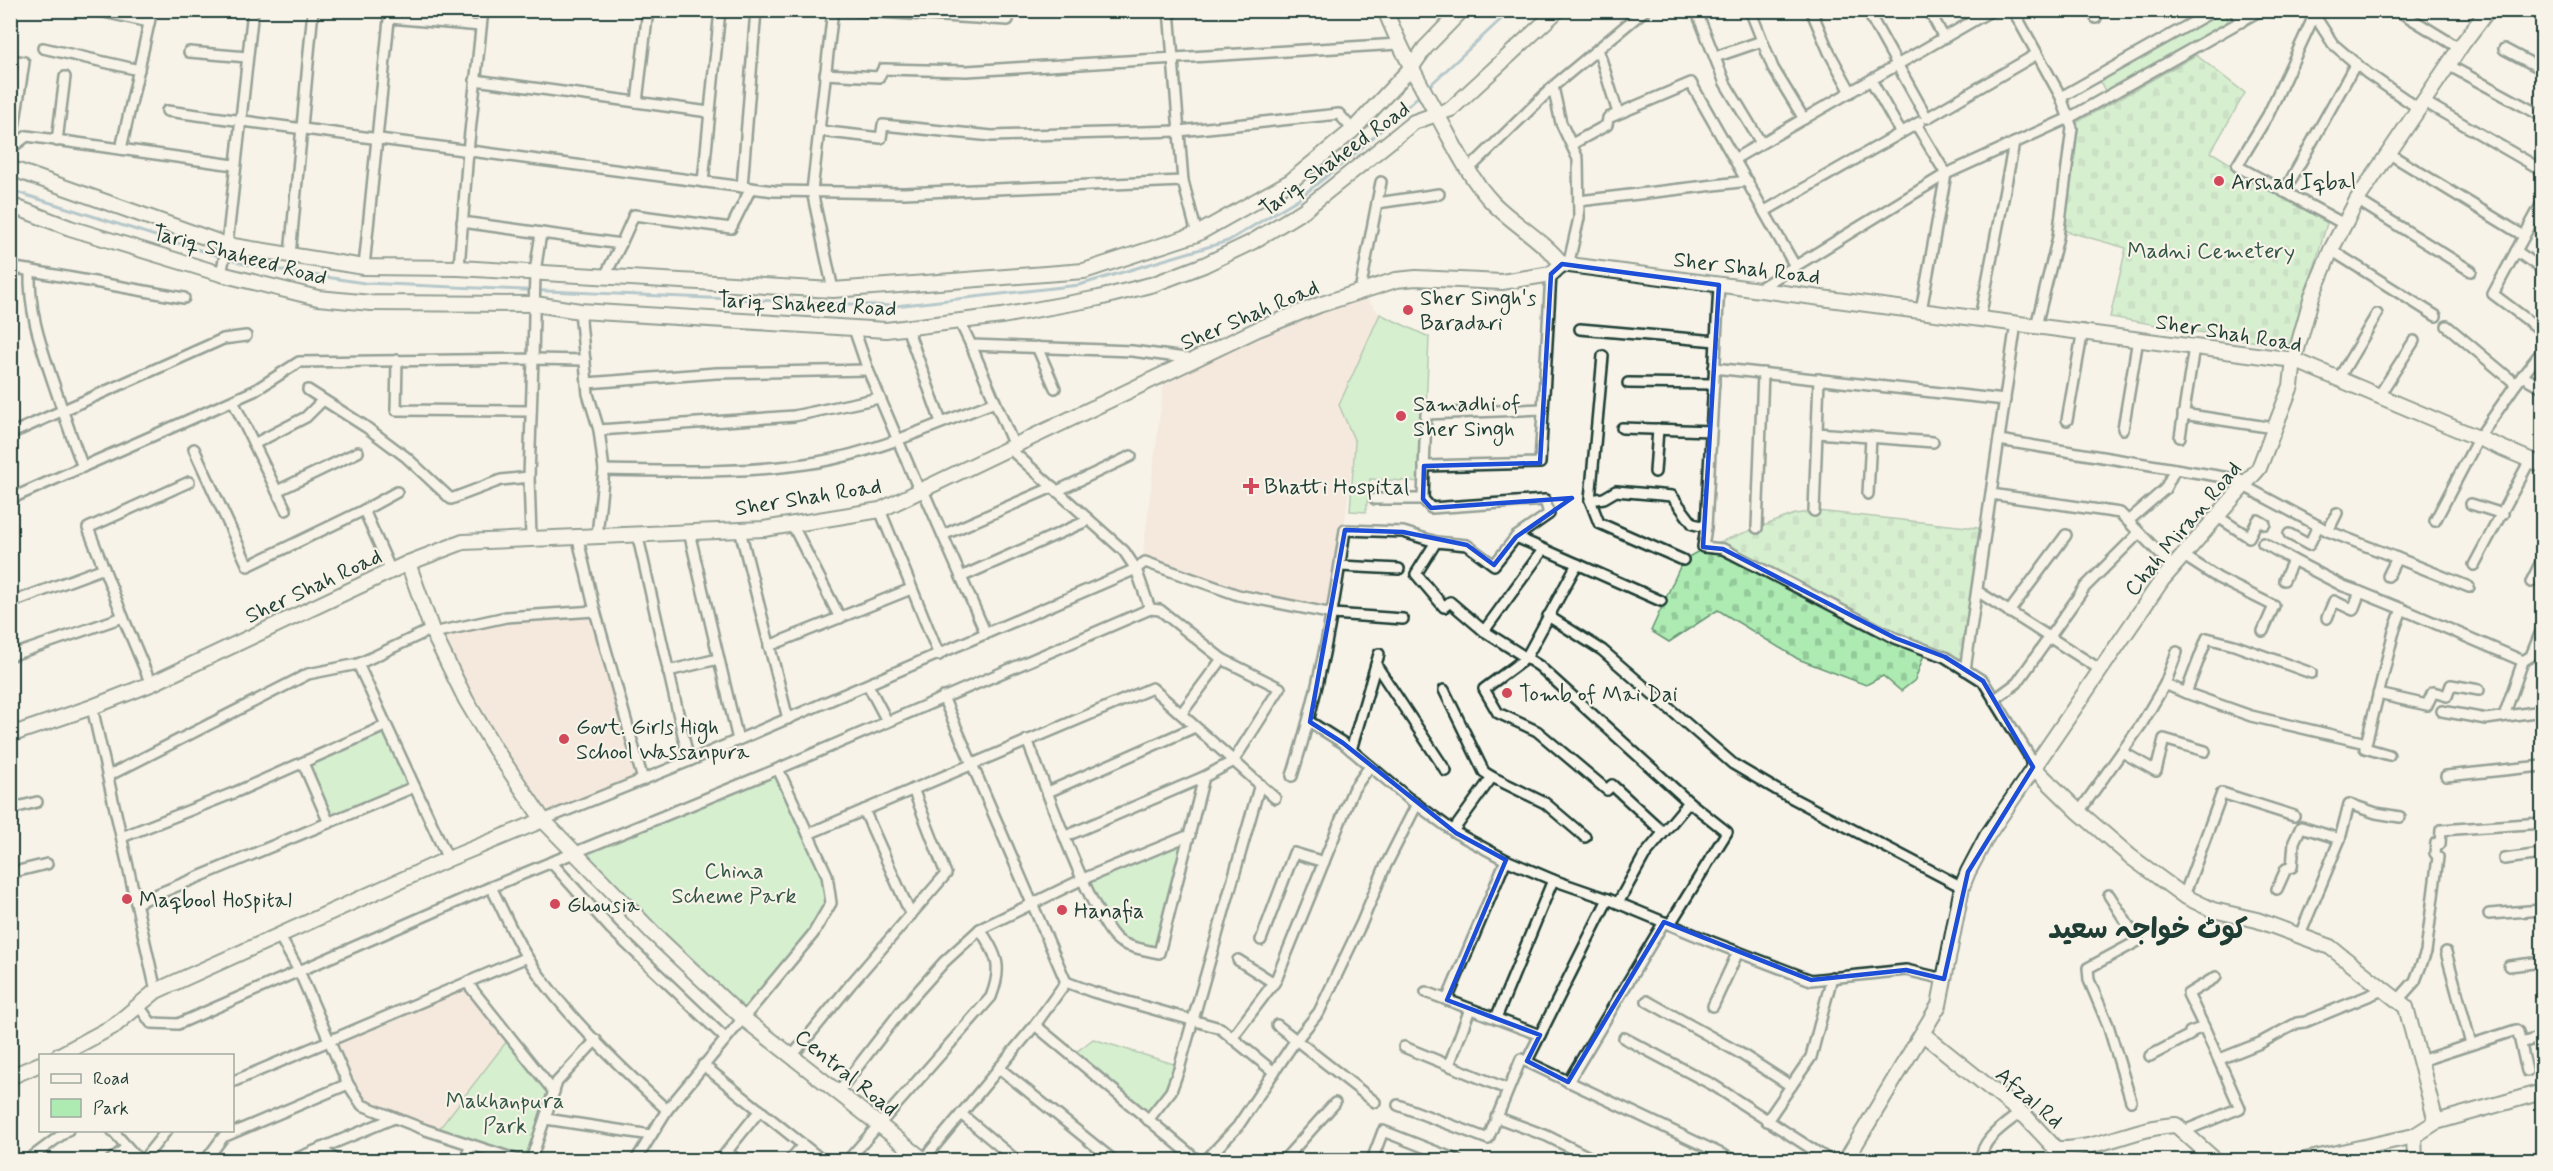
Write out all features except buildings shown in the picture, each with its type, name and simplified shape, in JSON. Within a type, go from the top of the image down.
[{"type":"main road","points":[[1385,10],[1398,44],[1468,170],[1492,202],[1522,230],[1551,250],[1565,265],[1551,274]]},
{"type":"main road","name":"Tariq Shaheed Road","points":[[10,168],[227,251],[290,255],[364,267],[459,268],[833,290],[1084,271],[1197,234],[1291,181],[1353,130],[1414,73],[1425,48],[1462,10]]},
{"type":"main road","name":"Tariq Shaheed Road","points":[[10,205],[70,228],[318,298],[370,303],[535,302],[580,311],[854,329],[908,328],[1002,316],[1099,298],[1154,284],[1204,265],[1252,242],[1304,210],[1414,122],[1451,109],[1558,10]]},
{"type":"main road","name":"Chah Miran Road","points":[[1846,1161],[1939,1005],[1962,887],[1987,836],[2156,588],[2259,468],[2291,386],[2294,360],[2312,296],[2331,250],[2357,200],[2483,13]]},
{"type":"main road","name":"Sher Shah Road","points":[[1565,265],[2036,326],[2083,330],[2294,360],[2380,394],[2536,463]]},
{"type":"main road","name":"Sher Shah Road","points":[[10,735],[151,684],[408,563],[463,542],[531,537],[740,530],[880,510],[1258,329],[1360,291],[1406,279],[1502,282],[1551,274]]},
{"type":"main road","name":"Central Road","points":[[408,563],[433,631],[466,700],[543,820],[654,934],[743,1018],[793,1055],[923,1160]]},
{"type":"main road","points":[[2033,767],[2079,812],[2131,857],[2184,896],[2214,910],[2257,920],[2330,947],[2406,1007],[2436,1122]]},
{"type":"main road","points":[[62,1054],[114,1026],[156,991],[448,859],[543,820]]},
{"type":"main road","name":"Afzal Rd","points":[[1923,1034],[2020,1113],[2056,1149],[2075,1150],[2159,1126],[2176,1125],[2184,1131]]},
{"type":"main road","points":[[10,1077],[39,1064]]},
{"type":"main road","points":[[2305,1161],[2414,1136],[2436,1122],[2542,1092]]},
{"type":"main road","points":[[2184,1131],[2215,1161]]},
{"type":"main road","points":[[2414,1136],[2415,1161]]},
{"type":"street","points":[[96,10],[149,22]]},
{"type":"street","points":[[122,149],[152,10]]},
{"type":"street","points":[[222,271],[227,251],[234,165],[253,10]]},
{"type":"street","points":[[290,255],[313,10]]},
{"type":"street","points":[[459,268],[468,151],[483,10]]},
{"type":"street","points":[[637,102],[648,10]]},
{"type":"street","points":[[703,182],[720,10]]},
{"type":"street","points":[[605,276],[634,215],[730,228],[746,188],[756,10]]},
{"type":"street","points":[[833,10],[812,192],[833,290]]},
{"type":"street","points":[[845,10],[1008,20],[1008,10]]},
{"type":"street","points":[[1169,10],[1184,181],[1197,234]]},
{"type":"street","points":[[1468,170],[1553,87],[1645,10]]},
{"type":"street","points":[[1696,10],[1725,83],[1761,143]]},
{"type":"street","points":[[1750,10],[1773,68],[1804,118]]},
{"type":"street","points":[[1811,10],[1829,52],[1851,92]]},
{"type":"street","points":[[1867,10],[1928,118]]},
{"type":"street","points":[[1929,10],[1944,38]]},
{"type":"street","points":[[2013,10],[2061,97],[2072,128],[2058,237],[2036,326]]},
{"type":"street","points":[[2061,97],[2215,10]]},
{"type":"street","points":[[2234,10],[2241,22]]},
{"type":"street","points":[[1758,289],[1946,174],[2070,118],[2261,10]]},
{"type":"street","points":[[2397,10],[2459,48]]},
{"type":"street","points":[[1736,158],[1989,11]]},
{"type":"street","points":[[2313,13],[2333,44],[2356,63],[2420,104],[2542,170]]},
{"type":"street","points":[[2313,13],[2268,115],[2237,166],[2344,224]]},
{"type":"street","points":[[364,267],[390,14],[481,26]]},
{"type":"street","points":[[1715,57],[1762,41]]},
{"type":"street","points":[[825,74],[879,77],[883,69],[967,71],[1398,44]]},
{"type":"street","points":[[43,48],[139,70]]},
{"type":"street","points":[[1598,49],[1618,113]]},
{"type":"street","points":[[2504,49],[2542,69]]},
{"type":"street","points":[[189,52],[248,57]]},
{"type":"street","points":[[1765,211],[2037,54]]},
{"type":"street","points":[[10,60],[24,62],[11,149]]},
{"type":"street","points":[[2284,192],[2356,63]]},
{"type":"street","points":[[2448,65],[2542,116]]},
{"type":"street","points":[[57,141],[65,77]]},
{"type":"street","points":[[476,80],[709,112]]},
{"type":"street","points":[[1871,80],[1900,133]]},
{"type":"street","points":[[1572,144],[1607,124],[1608,118],[1691,83],[1736,158],[1795,266]]},
{"type":"street","points":[[1553,87],[1561,123],[1578,159],[1579,218],[1565,265]]},
{"type":"street","points":[[167,111],[746,188],[812,192],[904,193],[1184,181]]},
{"type":"street","points":[[819,131],[881,138],[883,125],[992,136],[1179,131],[1340,114],[1353,130]]},
{"type":"street","points":[[1916,124],[1946,174],[1921,311]]},
{"type":"street","points":[[11,149],[27,136],[234,165]]},
{"type":"street","points":[[1980,318],[2014,143]]},
{"type":"street","points":[[2388,153],[2524,236]]},
{"type":"street","points":[[1579,201],[1748,181]]},
{"type":"street","points":[[1360,291],[1382,182]]},
{"type":"street","points":[[1377,203],[1439,194]]},
{"type":"street","points":[[2357,200],[2471,272]]},
{"type":"street","points":[[2542,203],[2493,294],[2542,332]]},
{"type":"street","points":[[462,222],[621,244]]},
{"type":"street","points":[[531,537],[529,477],[535,274],[541,233]]},
{"type":"street","points":[[2331,250],[2436,316]]},
{"type":"street","points":[[2516,251],[2542,269]]},
{"type":"street","points":[[10,267],[184,298]]},
{"type":"street","points":[[30,270],[29,297],[39,343],[61,412],[83,467]]},
{"type":"street","points":[[1424,466],[1540,463],[1551,274]]},
{"type":"street","points":[[1719,285],[1703,547],[1723,549],[1895,638],[1945,657],[1983,681],[2028,754],[2033,767]]},
{"type":"street","points":[[580,311],[587,383],[599,430],[604,470],[597,535]]},
{"type":"street","points":[[2339,378],[2378,314]]},
{"type":"street","points":[[958,320],[971,345],[1012,448],[1124,551],[1136,569],[1150,609]]},
{"type":"street","points":[[1965,670],[2016,323]]},
{"type":"street","points":[[2447,326],[2519,380],[2542,387]]},
{"type":"street","points":[[908,328],[941,422]]},
{"type":"street","points":[[854,329],[879,398],[986,634]]},
{"type":"street","points":[[1580,329],[1716,341]]},
{"type":"street","points":[[2067,420],[2083,330]]},
{"type":"street","points":[[10,434],[223,339],[246,336]]},
{"type":"street","points":[[2123,429],[2138,339]]},
{"type":"street","points":[[2380,394],[2414,341]]},
{"type":"street","points":[[971,345],[1132,351],[1195,359]]},
{"type":"street","points":[[1036,346],[1055,388]]},
{"type":"street","points":[[2180,438],[2194,347]]},
{"type":"street","points":[[2435,520],[2478,439],[2542,351]]},
{"type":"street","points":[[1603,356],[1590,500],[1599,523],[1683,560]]},
{"type":"street","points":[[10,499],[254,391],[299,363],[397,360],[585,360]]},
{"type":"street","points":[[397,360],[396,410],[531,411]]},
{"type":"street","points":[[1714,368],[2005,400]]},
{"type":"street","points":[[587,383],[716,373],[868,370]]},
{"type":"street","points":[[1757,528],[1763,373]]},
{"type":"street","points":[[1814,511],[1819,379]]},
{"type":"street","points":[[1628,383],[1714,384]]},
{"type":"street","points":[[308,390],[366,427],[406,457],[451,500],[501,480],[529,477]]},
{"type":"street","points":[[599,430],[794,416],[879,398]]},
{"type":"street","points":[[233,400],[286,510]]},
{"type":"street","points":[[254,444],[306,417],[323,400]]},
{"type":"street","points":[[604,470],[744,471],[818,462],[898,441],[995,402]]},
{"type":"street","points":[[1292,776],[1310,722],[1333,614],[1345,530],[1403,532],[1436,542],[1467,545],[1494,565],[1516,537],[1550,514],[1545,500],[1431,508],[1423,499],[1426,414],[1543,409]]},
{"type":"street","points":[[2183,414],[2274,428]]},
{"type":"street","points":[[1622,428],[1711,431]]},
{"type":"street","points":[[1655,472],[1658,429]]},
{"type":"street","points":[[1817,433],[1933,442]]},
{"type":"street","points":[[1868,494],[1871,437]]},
{"type":"street","points":[[1999,440],[2175,469],[2246,484],[2328,531],[2469,587]]},
{"type":"street","points":[[194,449],[248,566],[396,492]]},
{"type":"street","points":[[277,491],[358,452]]},
{"type":"street","points":[[943,535],[1131,456]]},
{"type":"street","points":[[2474,566],[2503,514],[2536,463]]},
{"type":"street","points":[[2128,521],[2165,489],[2175,469]]},
{"type":"street","points":[[151,684],[88,528],[189,482]]},
{"type":"street","points":[[1590,500],[1604,498],[1616,491],[1672,496],[1693,525],[1706,527]]},
{"type":"street","points":[[1991,494],[2120,513],[2173,567]]},
{"type":"street","points":[[1375,500],[1423,499]]},
{"type":"street","points":[[2471,504],[2503,514]]},
{"type":"street","points":[[363,510],[391,571]]},
{"type":"street","points":[[880,510],[939,655]]},
{"type":"street","points":[[2328,531],[2337,513]]},
{"type":"street","points":[[2218,517],[2249,537],[2258,520],[2265,524]]},
{"type":"street","points":[[961,577],[1089,520]]},
{"type":"street","points":[[792,524],[840,618]]},
{"type":"street","points":[[2289,534],[2309,545],[2318,526]]},
{"type":"street","points":[[740,530],[788,719]]},
{"type":"street","points":[[689,532],[738,740]]},
{"type":"street","points":[[637,533],[690,761]]},
{"type":"street","points":[[1994,700],[2017,683],[2085,587],[2139,533]]},
{"type":"street","points":[[2009,612],[2066,535]]},
{"type":"street","points":[[577,536],[595,611],[643,780]]},
{"type":"street","points":[[1516,537],[1661,601]]},
{"type":"street","points":[[1436,542],[1416,574],[1444,607],[1450,602],[1484,631],[1539,666],[1689,802],[1727,832],[1568,1082]]},
{"type":"street","points":[[2263,543],[2343,586],[2527,658],[2542,657]]},
{"type":"street","points":[[1484,631],[1540,554]]},
{"type":"street","points":[[2184,556],[2218,578],[2274,606],[2263,631]]},
{"type":"street","points":[[2388,576],[2397,558]]},
{"type":"street","points":[[2284,579],[2293,560]]},
{"type":"street","points":[[2531,582],[2542,560]]},
{"type":"street","points":[[543,820],[690,761],[939,655],[1136,569],[1144,562],[1238,596],[1333,614],[1403,619]]},
{"type":"street","points":[[1576,564],[1526,658],[1484,689],[1498,713],[1537,731],[1607,790],[1612,785],[1663,832]]},
{"type":"street","points":[[1340,566],[1400,569]]},
{"type":"street","points":[[10,603],[104,568]]},
{"type":"street","points":[[769,646],[911,589]]},
{"type":"street","points":[[1977,591],[2101,670]]},
{"type":"street","points":[[2327,618],[2334,601],[2353,610],[2360,592]]},
{"type":"street","points":[[139,1006],[151,1023],[178,1024],[491,887],[778,769],[1150,609],[1160,610],[1222,659],[1280,688],[1235,759],[1204,777],[1066,836]]},
{"type":"street","points":[[2389,755],[2365,748],[2394,631],[2402,609]]},
{"type":"street","points":[[108,776],[308,674],[358,664],[433,631],[506,617],[595,611]]},
{"type":"street","points":[[1548,616],[1602,650],[1733,764],[1777,790],[1962,887]]},
{"type":"street","points":[[10,656],[123,617]]},
{"type":"street","points":[[2504,716],[2527,658],[2542,629]]},
{"type":"street","points":[[2186,693],[2207,638],[2234,645],[2311,673]]},
{"type":"street","points":[[2079,812],[2122,752],[2165,684],[2177,652]]},
{"type":"street","points":[[1351,750],[1379,654]]},
{"type":"street","points":[[668,671],[718,659]]},
{"type":"street","points":[[1181,714],[1222,659]]},
{"type":"street","points":[[358,664],[448,859]]},
{"type":"street","points":[[1376,665],[1446,771]]},
{"type":"street","points":[[2165,684],[2251,716],[2366,743]]},
{"type":"street","points":[[868,685],[886,721]]},
{"type":"street","points":[[2378,694],[2427,705],[2433,692],[2447,696],[2451,685],[2479,690]]},
{"type":"street","points":[[808,834],[1152,688],[1235,759],[1275,798]]},
{"type":"street","points":[[1444,690],[1484,772],[1545,803],[1585,837]]},
{"type":"street","points":[[943,697],[1066,982],[1093,992],[1220,1028],[1274,1072]]},
{"type":"street","points":[[92,707],[156,991]]},
{"type":"street","points":[[2442,711],[2486,719],[2542,711]]},
{"type":"street","points":[[1310,722],[1351,750],[1453,831],[1506,860],[1553,880],[1613,901],[1811,980],[1906,970],[1944,980]]},
{"type":"street","points":[[122,837],[236,792],[385,726]]},
{"type":"street","points":[[1048,792],[1195,727]]},
{"type":"street","points":[[2122,752],[2156,771],[2164,739],[2205,751]]},
{"type":"street","points":[[1027,740],[1083,879],[1108,931],[1120,943],[1159,952],[1204,777]]},
{"type":"street","points":[[303,762],[329,823]]},
{"type":"street","points":[[1232,1038],[1274,982],[1353,790],[1370,766]]},
{"type":"street","points":[[2446,776],[2542,766]]},
{"type":"street","points":[[636,1161],[667,1110],[813,934],[831,903],[827,875],[778,769]]},
{"type":"street","points":[[1453,831],[1492,777]]},
{"type":"street","points":[[1148,1120],[1171,1091],[1194,1021],[1260,784]]},
{"type":"street","points":[[136,903],[414,787]]},
{"type":"street","points":[[793,1055],[946,874],[913,789]]},
{"type":"street","points":[[2184,896],[2222,793],[2294,816]]},
{"type":"street","points":[[10,809],[37,802]]},
{"type":"street","points":[[1527,1061],[1613,901],[1644,856],[1689,802]]},
{"type":"street","points":[[1206,1161],[1238,1126],[1296,1040],[1319,1012],[1384,869],[1417,804]]},
{"type":"street","points":[[2300,935],[2340,839],[2349,804],[2376,813],[2400,816]]},
{"type":"street","points":[[864,810],[910,915]]},
{"type":"street","points":[[2398,1000],[2415,981],[2426,952],[2438,857],[2435,853],[2436,843],[2440,843],[2441,830],[2542,823]]},
{"type":"street","points":[[2277,889],[2286,869],[2292,867],[2294,842],[2301,827],[2340,839]]},
{"type":"street","points":[[838,1092],[928,980],[980,929],[1083,879],[1190,835]]},
{"type":"street","points":[[1261,940],[1294,853],[1324,862]]},
{"type":"street","points":[[2504,859],[2542,854]]},
{"type":"street","points":[[1447,1000],[1506,860]]},
{"type":"street","points":[[551,862],[611,929],[725,1038]]},
{"type":"street","points":[[10,873],[47,864]]},
{"type":"street","points":[[1496,1018],[1553,880]]},
{"type":"street","points":[[491,887],[527,957],[564,1005],[667,1110]]},
{"type":"street","points":[[2109,895],[2138,941],[2088,968],[2089,981],[2108,1025],[2131,1101]]},
{"type":"street","points":[[2489,914],[2542,910]]},
{"type":"street","points":[[848,1161],[991,997],[996,983],[998,957],[980,929]]},
{"type":"street","points":[[279,935],[299,971],[348,1084],[362,1105],[518,1161]]},
{"type":"street","points":[[1713,1006],[1738,952]]},
{"type":"street","points":[[2446,952],[2471,1044]]},
{"type":"street","points":[[234,1081],[468,984],[527,957]]},
{"type":"street","points":[[1238,960],[1274,982]]},
{"type":"street","points":[[2509,966],[2542,962]]},
{"type":"street","points":[[1767,1120],[1811,1057],[1832,977]]},
{"type":"street","points":[[2184,1131],[2240,1108],[2220,1059],[2188,994],[2216,977]]},
{"type":"street","points":[[923,1160],[1035,1025],[1066,982]]},
{"type":"street","points":[[468,984],[554,1092]]},
{"type":"street","points":[[2220,1059],[2260,1043],[2297,1023],[2305,1022],[2385,989]]},
{"type":"street","points":[[1426,992],[1540,1035]]},
{"type":"street","points":[[1647,1000],[1738,1052],[1791,1086]]},
{"type":"street","points":[[1449,1065],[1470,1009]]},
{"type":"street","points":[[1277,1024],[1375,1102]]},
{"type":"street","points":[[1035,1025],[1197,1161]]},
{"type":"street","points":[[2150,1056],[2190,1035],[2190,1032],[2204,1027]]},
{"type":"street","points":[[2420,1061],[2516,1030],[2527,1071]]},
{"type":"street","points":[[2521,1043],[2542,1037]]},
{"type":"street","points":[[1624,1038],[1713,1085],[1829,1161]]},
{"type":"street","points":[[531,1161],[557,1082],[596,1040]]},
{"type":"street","points":[[1404,1047],[1507,1089]]},
{"type":"street","points":[[1398,1105],[1488,1139],[1521,1059],[1734,1161]]},
{"type":"street","points":[[703,1065],[822,1161]]},
{"type":"street","points":[[999,1068],[1113,1161]]},
{"type":"street","points":[[206,1161],[223,1137],[348,1084]]},
{"type":"street","points":[[1290,1158],[1335,1102]]},
{"type":"street","points":[[720,1161],[760,1110]]},
{"type":"street","points":[[1982,1161],[1982,1152],[1994,1134],[2020,1113]]},
{"type":"street","points":[[961,1114],[1016,1161]]},
{"type":"street","points":[[1496,1117],[1547,1136],[1595,1161]]},
{"type":"street","points":[[293,1161],[394,1118]]},
{"type":"street","points":[[546,1119],[651,1135]]},
{"type":"street","points":[[1372,1161],[1383,1131],[1457,1161]]},
{"type":"street","points":[[28,1161],[67,1132]]},
{"type":"street","points":[[113,1132],[141,1161],[166,1132]]},
{"type":"street","points":[[465,1161],[471,1145]]},
{"type":"street","points":[[790,1161],[803,1145]]},
{"type":"street","points":[[111,1161],[127,1147]]},
{"type":"street","points":[[320,1149],[337,1161]]},
{"type":"street","points":[[727,1152],[737,1161]]},
{"type":"highlighted area","points":[[1562,264],[1719,285],[1703,547],[1723,549],[1895,638],[1945,657],[1983,681],[2033,767],[1968,872],[1944,979],[1906,970],[1811,980],[1664,922],[1568,1082],[1527,1061],[1540,1035],[1447,1000],[1506,860],[1456,833],[1343,743],[1310,722],[1345,530],[1403,532],[1467,545],[1494,565],[1516,537],[1572,498],[1431,508],[1423,499],[1424,466],[1540,463],[1551,274]]},
{"type":"shaded area","name":"Bhatti Hospital","points":[[1360,291],[1380,314],[1339,405],[1355,442],[1333,614],[1238,595],[1152,563],[1143,554],[1164,378],[1268,327]]},
{"type":"shaded area","name":"Govt. Girls High School Wassanpura","points":[[595,611],[643,781],[548,821],[470,698],[438,630],[477,618]]},
{"type":"shaded area","points":[[467,983],[510,1037],[436,1133],[361,1106],[333,1041]]},
{"type":"green space","points":[[2220,12],[2228,17],[2227,25],[2106,93],[2100,81]]},
{"type":"green space","name":"Madni Cemetery","points":[[2196,55],[2245,93],[2211,152],[2327,223],[2291,348],[2110,317],[2126,248],[2062,230],[2077,122]]},
{"type":"green space","points":[[1380,314],[1429,337],[1423,482],[1370,479],[1366,512],[1350,511],[1355,442],[1339,405]]},
{"type":"green space","points":[[1817,511],[1986,529],[1965,670],[1925,652],[1915,680],[1901,691],[1883,676],[1866,685],[1798,659],[1718,610],[1669,642],[1651,631],[1683,560],[1706,547],[1795,514]]},
{"type":"green space","points":[[385,726],[414,787],[329,823],[303,763]]},
{"type":"green space","name":"China Scheme Park","points":[[778,769],[827,875],[831,903],[745,1017],[581,852]]},
{"type":"green space","points":[[1190,835],[1160,949],[1120,943],[1083,879]]},
{"type":"green space","name":"Makhanpura Park","points":[[510,1037],[554,1092],[531,1160],[518,1160],[436,1133]]},
{"type":"green space","points":[[1093,1039],[1180,1066],[1171,1091],[1148,1120],[1071,1056]]},
{"type":"waterway","points":[[1426,89],[1511,10]]},
{"type":"waterway","points":[[10,190],[244,264],[364,283],[895,306],[1079,285],[1228,241],[1298,199],[1358,151],[1422,93]]},
{"type":"place","name":"Arshad Iqbal","points":[[2219,181]]},
{"type":"place","name":"Sher Singh's Baradari","points":[[1408,310]]},
{"type":"place","name":"Samadhi of Sher Singh","points":[[1401,416]]},
{"type":"place","name":"Bhatti Hospital","points":[[1251,486]]},
{"type":"place","name":"Tomb of Mai Dai","points":[[1507,693]]},
{"type":"place","name":"Govt. Girls High School Wassanpura","points":[[564,739]]},
{"type":"place","name":"Maqbool Hospital","points":[[127,899]]},
{"type":"place","name":"Ghousia","points":[[555,904]]},
{"type":"place","name":"Hanafia","points":[[1062,910]]},
{"type":"district","name":"کوٹ خواجہ سعید","points":[[2148,928]]}]
